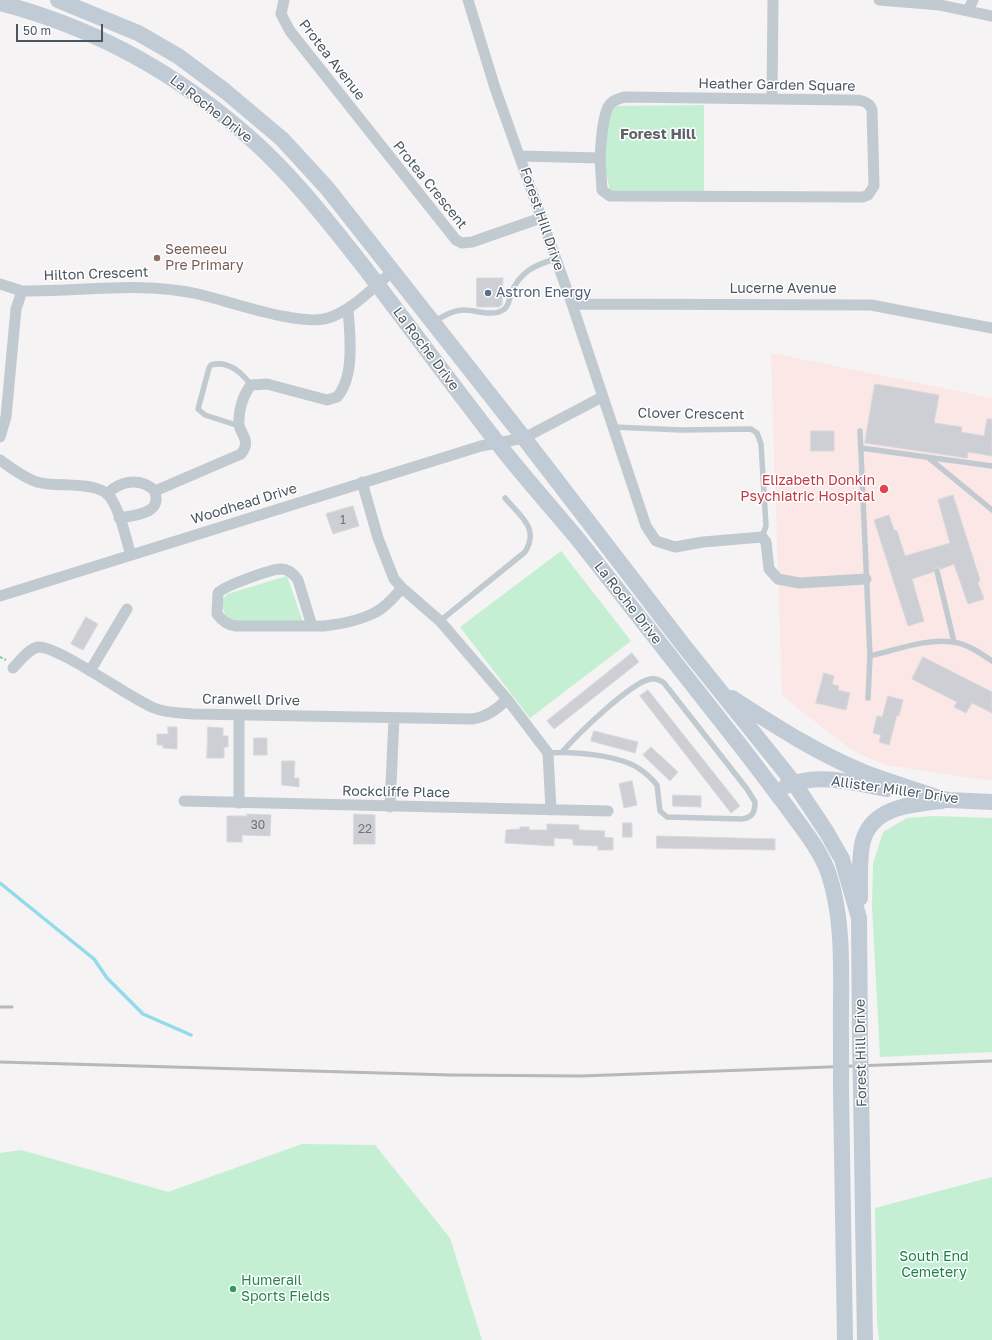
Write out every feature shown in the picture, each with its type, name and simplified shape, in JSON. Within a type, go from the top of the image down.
[{"type":"street","name":"La Roche Drive","points":[[58,0],[138,33],[178,56],[225,91],[287,145],[327,188],[524,438],[684,646],[721,690],[794,783]]},
{"type":"street","name":"Protea Avenue","points":[[284,0],[281,14],[290,31],[370,134]]},
{"type":"street","name":"Forest Hill Drive","points":[[468,0],[495,88],[572,304],[602,397]]},
{"type":"street","points":[[772,99],[773,0]]},
{"type":"street","points":[[879,0],[940,5],[992,16]]},
{"type":"street","points":[[968,11],[973,0]]},
{"type":"street","name":"La Roche Drive","points":[[0,3],[30,11],[77,29],[123,49],[173,78],[216,110],[249,138],[285,172],[320,210],[497,443],[580,542],[775,791]]},
{"type":"street","name":"Heather Garden Square","points":[[625,97],[849,100],[866,102],[871,105],[873,118],[874,186],[871,192],[863,197],[610,196],[602,190],[600,158],[607,112],[610,104],[617,99],[625,97]]},
{"type":"street","name":"Protea Crescent","points":[[370,134],[450,235],[458,242],[472,242],[541,218]]},
{"type":"street","points":[[520,156],[600,158]]},
{"type":"street","name":"Hilton Crescent","points":[[0,284],[22,291],[163,287],[198,294],[298,319],[328,318],[348,309],[392,272]]},
{"type":"street","points":[[0,437],[6,417],[16,308],[22,291]]},
{"type":"street","name":"Lucerne Avenue","points":[[572,304],[871,305],[992,328]]},
{"type":"street","points":[[155,491],[241,454],[245,440],[244,433],[239,426],[242,402],[251,385],[267,384],[327,400],[337,398],[344,387],[348,367],[350,341],[348,309]]},
{"type":"street","points":[[497,443],[524,438],[602,397],[614,427],[646,526],[656,541],[674,548],[703,542],[762,537]]},
{"type":"street","name":"Woodhead Drive","points":[[0,596],[362,482],[481,446],[497,443]]},
{"type":"street","points":[[0,460],[36,482],[49,485],[96,488],[107,494],[119,518],[131,555]]},
{"type":"street","points":[[107,494],[121,483],[131,482],[149,485],[155,491],[156,500],[151,510],[143,514],[119,518]]},
{"type":"street","points":[[362,482],[389,568],[402,588],[440,621],[507,699],[548,753],[551,810]]},
{"type":"street","name":"Clover Crescent","points":[[762,537],[766,542],[767,564],[771,573],[778,580],[790,583],[866,579]]},
{"type":"street","points":[[312,626],[298,580],[294,574],[287,570],[281,569],[260,575],[226,587],[218,593],[217,614],[225,623],[230,625],[312,626],[337,624],[376,612],[402,588]]},
{"type":"street","points":[[90,671],[127,609]]},
{"type":"street","name":"Cranwell Drive","points":[[13,668],[30,651],[37,647],[46,647],[156,709],[174,713],[394,718],[480,718],[497,710],[507,699]]},
{"type":"street","points":[[721,690],[775,726],[817,750],[860,771],[945,799]]},
{"type":"street","points":[[239,715],[239,803]]},
{"type":"street","points":[[390,807],[394,718]]},
{"type":"street","name":"Allister Miller Drive","points":[[775,791],[794,783],[836,780],[945,799],[992,802]]},
{"type":"street","name":"Forest Hill Drive","points":[[794,783],[826,831],[842,859],[860,918],[860,1039],[865,1340]]},
{"type":"street","name":"Forest Hill Drive","points":[[775,791],[820,855],[833,891],[839,935],[845,1340]]},
{"type":"street","points":[[860,918],[861,854],[865,835],[870,826],[878,818],[893,809],[945,799]]},
{"type":"street","name":"Rockcliffe Place","points":[[184,801],[608,811]]},
{"type":"lane","points":[[432,323],[452,312],[488,313],[502,311],[507,305],[514,286],[520,277],[540,264],[556,259]]},
{"type":"lane","points":[[239,426],[205,415],[198,408],[209,368],[211,365],[215,364],[234,368],[243,374],[251,385]]},
{"type":"lane","name":"Clover Crescent","points":[[614,427],[682,430],[740,428],[751,429],[757,433],[761,444],[766,526],[762,537]]},
{"type":"lane","points":[[860,431],[870,656],[868,698]]},
{"type":"lane","points":[[861,448],[992,466]]},
{"type":"lane","points":[[930,458],[992,510]]},
{"type":"lane","points":[[440,621],[525,552],[531,543],[532,536],[528,525],[505,498]]},
{"type":"lane","points":[[937,571],[954,642]]},
{"type":"lane","points":[[870,656],[923,643],[954,642],[973,648],[992,661]]},
{"type":"lane","points":[[548,753],[563,751],[595,755],[625,762],[641,770],[657,785],[660,811],[667,817],[741,819],[748,818],[754,813],[755,802],[749,793],[664,683],[659,680],[649,679],[634,687],[598,717],[563,751]]},
{"type":"shaded area","name":"Elizabeth Donkin Psychiatric Hospital","points":[[771,353],[992,398],[992,781],[885,765],[852,750],[782,696]]},
{"type":"green space","points":[[704,105],[704,195],[611,193],[602,159],[612,106]]},
{"type":"green space","points":[[561,551],[631,641],[530,718],[460,627]]},
{"type":"green space","points":[[287,576],[303,622],[227,621],[221,602],[227,594]]},
{"type":"green space","points":[[934,816],[992,818],[992,1052],[880,1057],[872,906],[873,864],[883,832],[907,818]]},
{"type":"green space","name":"Humerail Sports Fields","points":[[302,1144],[375,1145],[450,1238],[482,1340],[0,1340],[0,1153],[21,1150],[168,1192]]},
{"type":"green space","name":"South End Cemetery","points":[[992,1177],[992,1340],[879,1340],[877,1322],[875,1208]]},
{"type":"building","points":[[477,278],[503,278],[502,305],[499,307],[477,307]]},
{"type":"building","points":[[875,384],[939,395],[934,423],[962,427],[961,432],[984,436],[987,419],[992,419],[992,456],[968,452],[967,458],[865,443]]},
{"type":"building","points":[[811,431],[834,431],[834,451],[811,451]]},
{"type":"building","points":[[953,495],[980,580],[978,583],[984,599],[968,604],[954,564],[941,569],[936,567],[933,572],[912,579],[924,621],[908,626],[874,520],[889,515],[894,530],[897,531],[905,556],[950,543],[938,500]]},
{"type":"building","points":[[353,506],[359,526],[333,534],[326,514]]},
{"type":"building","points":[[86,617],[98,624],[83,650],[71,644]]},
{"type":"building","points":[[632,653],[639,662],[554,729],[547,721]]},
{"type":"building","points":[[923,657],[992,692],[992,713],[972,703],[966,713],[954,707],[957,702],[912,679]]},
{"type":"building","points":[[824,673],[834,676],[832,684],[839,686],[838,690],[850,693],[846,710],[816,703]]},
{"type":"building","points":[[648,690],[740,806],[731,813],[640,696]]},
{"type":"building","points":[[888,696],[903,700],[899,716],[897,715],[889,745],[879,742],[881,735],[873,733],[877,716],[882,717]]},
{"type":"building","points":[[168,727],[177,727],[177,749],[163,748],[163,745],[157,745],[157,734],[168,734]]},
{"type":"building","points":[[208,727],[223,728],[223,736],[228,736],[228,747],[224,747],[224,758],[207,758]]},
{"type":"building","points":[[594,731],[638,742],[635,753],[591,741]]},
{"type":"building","points":[[254,738],[267,738],[267,755],[254,755]]},
{"type":"building","points":[[651,747],[678,772],[670,781],[643,755]]},
{"type":"building","points":[[282,761],[295,761],[294,778],[299,778],[299,787],[282,785]]},
{"type":"building","points":[[632,781],[637,805],[624,808],[619,784]]},
{"type":"building","points":[[673,795],[701,796],[701,807],[673,806]]},
{"type":"building","points":[[247,814],[271,815],[270,836],[242,835],[242,842],[227,842],[227,816],[247,816]]},
{"type":"building","points":[[354,814],[375,815],[375,844],[354,844]]},
{"type":"building","points":[[623,823],[632,823],[632,837],[623,837]]},
{"type":"building","points":[[547,824],[579,825],[579,830],[605,831],[604,837],[613,838],[613,850],[598,850],[598,846],[573,845],[573,839],[554,838],[554,846],[505,843],[506,830],[529,827],[529,830],[547,830]]},
{"type":"building","points":[[657,836],[775,839],[775,850],[657,848]]},
{"type":"waterway","points":[[0,883],[94,959],[107,978],[143,1014],[191,1035]]},
{"type":"railway","points":[[0,1007],[12,1007]]},
{"type":"railway","points":[[0,1062],[450,1075],[581,1076],[992,1061]]},
{"type":"place","name":"Seemeeu Pre Primary","points":[[157,258]]},
{"type":"place","name":"Astron Energy","points":[[488,293]]},
{"type":"place","name":"Elizabeth Donkin Psychiatric Hospital","points":[[884,489]]},
{"type":"place","name":"Humerail Sports Fields","points":[[233,1289]]},
{"type":"district","name":"Forest Hill","points":[[658,134]]}]
